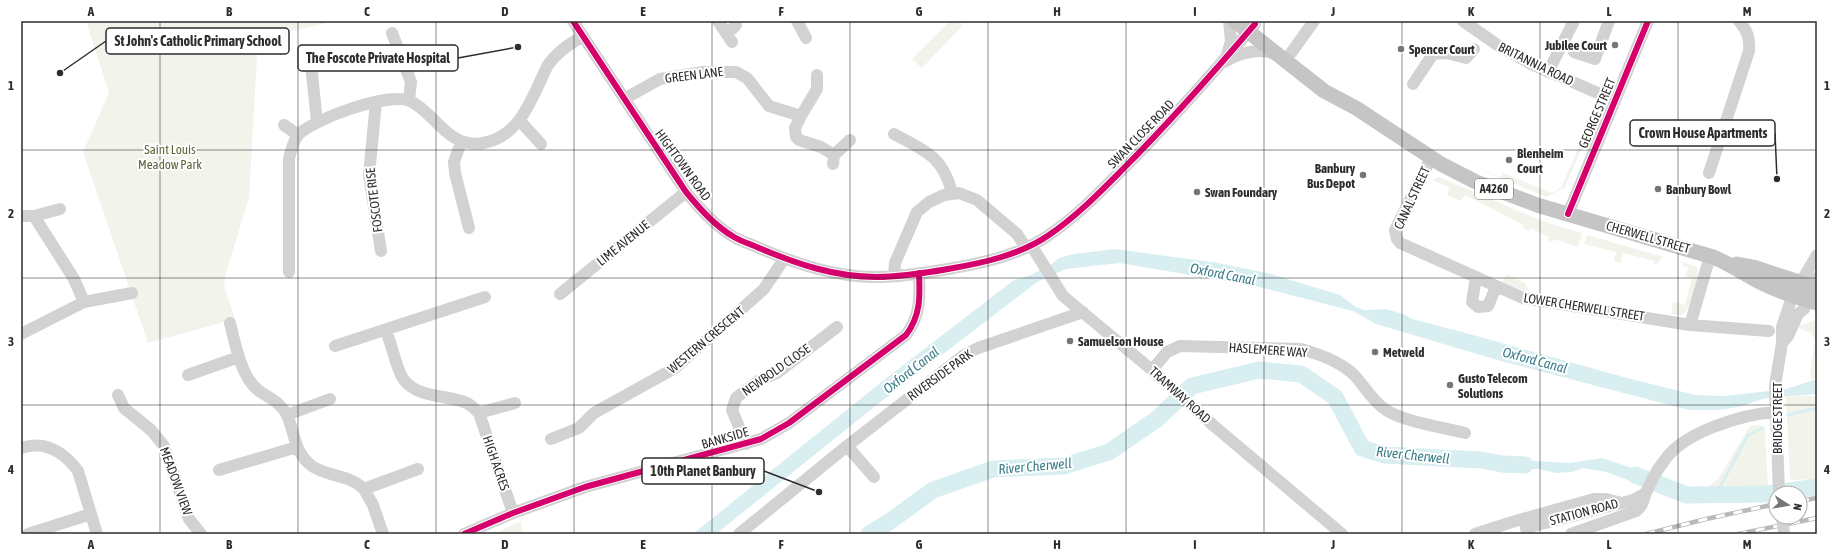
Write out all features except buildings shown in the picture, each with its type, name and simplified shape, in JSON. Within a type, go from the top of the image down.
[{"type":"main road","name":"A4260","points":[[1235,21],[1251,26],[1285,54],[1324,91],[1356,108],[1428,156],[1476,182],[1506,194],[1568,214]]},
{"type":"main road","name":"CHERWELL STREET","points":[[1568,214],[1710,256],[1728,263],[1753,278],[1792,297]]},
{"type":"main road","name":"CHERWELL STREET","points":[[1728,263],[1753,267],[1800,282]]},
{"type":"main road","name":"A4260","points":[[1800,282],[1816,284]]},
{"type":"main road","name":"A4260","points":[[1792,297],[1812,302]]},
{"type":"street","name":"HIGHTOWN ROAD","points":[[573,21],[686,192],[700,209],[734,237],[804,266],[845,275],[877,277],[919,273],[975,264],[1008,255],[1029,246]]},
{"type":"street","points":[[718,21],[730,38],[736,25]]},
{"type":"street","name":"SWAN CLOSE ROAD","points":[[1219,65],[1229,50],[1231,33],[1229,21]]},
{"type":"street","points":[[1285,54],[1314,21]]},
{"type":"street","name":"BRITANNIA ROAD","points":[[1463,21],[1514,55],[1548,72],[1614,100]]},
{"type":"street","points":[[1548,72],[1574,21]]},
{"type":"street","points":[[1574,52],[1594,59],[1609,21]]},
{"type":"street","name":"GEORGE STREET","points":[[1568,214],[1648,21]]},
{"type":"street","points":[[1709,173],[1749,51],[1749,37],[1747,31],[1739,21]]},
{"type":"street","points":[[801,22],[806,38]]},
{"type":"street","name":"SWAN CLOSE ROAD","points":[[1029,246],[1061,226],[1098,194],[1177,113],[1251,26]]},
{"type":"street","points":[[392,33],[411,82],[409,100]]},
{"type":"street","points":[[289,272],[289,159],[298,135],[317,122],[389,99],[409,100],[417,105],[445,131],[461,142],[479,144],[491,142],[512,130],[520,120],[557,52],[583,36]]},
{"type":"street","points":[[1413,84],[1433,54],[1447,53],[1466,58],[1474,49]]},
{"type":"street","name":"SWAN CLOSE ROAD","points":[[1219,65],[1253,51],[1264,50],[1285,54]]},
{"type":"street","points":[[311,64],[317,122]]},
{"type":"street","name":"GREEN LANE","points":[[624,99],[660,79],[703,72],[736,72],[747,78],[769,106],[801,116]]},
{"type":"street","points":[[817,75],[817,89],[795,128],[796,137],[799,140],[821,147],[834,159],[850,140]]},
{"type":"street","name":"FOSCOTE RISE","points":[[376,102],[369,175],[381,251]]},
{"type":"street","points":[[520,120],[541,144]]},
{"type":"street","points":[[284,125],[298,135]]},
{"type":"street","points":[[894,134],[935,158],[947,177],[952,194],[944,195],[929,202],[917,212],[895,263],[894,276]]},
{"type":"street","points":[[461,142],[454,162],[469,228]]},
{"type":"street","name":"CANAL STREET","points":[[1415,250],[1400,243],[1395,235],[1395,230],[1428,156]]},
{"type":"street","name":"LIME AVENUE","points":[[560,294],[686,192]]},
{"type":"street","name":"TRAMWAY ROAD","points":[[952,194],[966,194],[983,204],[1029,246],[1063,296],[1152,370],[1190,405],[1342,534]]},
{"type":"street","points":[[21,216],[34,216],[60,209]]},
{"type":"street","points":[[34,216],[74,279],[84,302]]},
{"type":"street","name":"LOWER CHERWELL STREET","points":[[1415,250],[1523,298],[1690,325],[1769,331]]},
{"type":"street","name":"BRIDGE STREET","points":[[1778,485],[1775,386],[1782,343],[1783,320],[1792,297],[1817,255]]},
{"type":"street","points":[[1690,325],[1710,256]]},
{"type":"street","name":"WESTERN CRESCENT","points":[[551,439],[579,428],[594,413],[674,368],[764,289],[784,259]]},
{"type":"street","name":"BANKSIDE","points":[[464,534],[513,513],[585,487],[746,444],[766,436],[789,423],[906,335],[914,322],[920,306],[919,273]]},
{"type":"street","points":[[1476,278],[1472,302],[1478,307],[1488,306],[1496,287]]},
{"type":"street","name":"BRIDGE STREET","points":[[1782,343],[1788,336],[1798,314],[1812,302],[1816,284]]},
{"type":"street","points":[[21,334],[84,302],[132,293]]},
{"type":"street","points":[[335,346],[485,297]]},
{"type":"street","name":"RIVERSIDE PARK","points":[[739,534],[847,446],[964,356],[996,341],[1083,312]]},
{"type":"street","points":[[230,323],[239,357],[249,381],[258,390],[273,398],[287,415],[297,447],[304,458],[313,467],[358,483],[364,489],[373,504],[383,534]]},
{"type":"street","name":"NEWBOLD CLOSE","points":[[746,444],[732,410],[736,398],[758,381],[777,373],[837,327]]},
{"type":"street","points":[[386,330],[402,377],[416,390],[466,403],[479,413],[515,403]]},
{"type":"street","name":"HASLEMERE WAY","points":[[1152,370],[1167,352],[1180,346],[1301,349],[1315,353],[1346,369],[1354,375],[1381,407],[1393,414],[1465,433]]},
{"type":"street","points":[[188,375],[239,357]]},
{"type":"street","name":"MEADOW VIEW","points":[[118,395],[124,408],[151,430],[164,446],[189,519],[200,534]]},
{"type":"street","points":[[287,415],[330,399]]},
{"type":"street","name":"STATION ROAD","points":[[1571,534],[1636,512],[1643,505],[1646,493],[1666,457],[1679,445],[1696,434],[1776,407]]},
{"type":"street","name":"HIGH ACRES","points":[[479,413],[513,513]]},
{"type":"street","points":[[21,448],[39,445],[53,448],[63,454],[78,470],[97,534]]},
{"type":"street","points":[[847,446],[874,477]]},
{"type":"street","points":[[219,470],[297,447]]},
{"type":"street","points":[[364,489],[418,469]]},
{"type":"street","name":"STATION ROAD","points":[[1527,531],[1618,502],[1640,497],[1646,493]]},
{"type":"street","points":[[1475,534],[1594,499],[1606,499],[1618,502]]},
{"type":"street","points":[[28,534],[91,514]]},
{"type":"green space","name":"Saint Louis Meadow Park","points":[[86,21],[335,21],[258,39],[249,198],[226,273],[224,285],[235,319],[148,343],[83,152],[109,93]]},
{"type":"green space","points":[[950,21],[959,21],[963,25],[922,68],[912,59]]},
{"type":"green space","points":[[1579,146],[1582,148],[1564,189],[1546,197],[1479,169],[1501,177],[1504,173],[1551,193],[1561,188]]},
{"type":"green space","points":[[1439,177],[1542,221],[1582,233],[1578,247],[1553,239],[1552,242],[1548,240],[1549,237],[1531,228],[1529,231],[1523,228],[1524,225],[1465,195],[1461,201],[1447,195],[1450,188],[1432,180]]},
{"type":"green space","points":[[1587,235],[1672,259],[1662,257],[1656,265],[1654,264],[1654,261],[1623,253],[1620,263],[1614,261],[1616,252],[1584,244]]},
{"type":"green space","points":[[1683,263],[1695,266],[1698,269],[1695,287],[1686,312],[1682,315],[1671,314],[1673,302],[1685,305],[1692,278],[1685,276],[1689,267],[1682,265]]},
{"type":"green space","points":[[1507,274],[1525,283],[1529,290],[1524,291],[1502,282]]},
{"type":"green space","points":[[1817,319],[1817,378],[1811,380],[1810,370],[1815,340],[1811,333],[1797,327]]},
{"type":"green space","points":[[1817,396],[1817,479],[1790,480],[1786,397]]},
{"type":"green space","points":[[1760,425],[1765,429],[1768,491],[1705,493],[1705,489],[1718,479],[1750,426]]},
{"type":"green space","points":[[521,521],[522,534],[494,534]]},
{"type":"water","name":"Oxford Canal","points":[[1115,249],[1218,263],[1271,274],[1340,295],[1356,307],[1364,310],[1386,309],[1406,315],[1412,319],[1627,378],[1695,395],[1723,396],[1786,389],[1817,379],[1817,394],[1766,398],[1738,407],[1718,410],[1689,410],[1501,361],[1376,324],[1353,311],[1255,286],[1119,263],[1066,269],[1037,282],[869,411],[716,534],[693,534],[884,380],[1014,280],[1031,275],[1052,264],[1059,258],[1073,254]]},
{"type":"water","points":[[1602,458],[1650,474],[1644,486],[1606,472],[1583,468],[1572,472],[1556,473],[1539,469],[1501,469],[1505,459],[1570,463]]},
{"type":"waterway","name":"River Cherwell","points":[[869,534],[889,522],[933,490],[993,469],[1064,466],[1109,452],[1157,419],[1192,386],[1259,370],[1301,374],[1335,397],[1362,448],[1384,455],[1481,460],[1502,464],[1525,465]]},
{"type":"waterway","points":[[1788,415],[1817,408]]},
{"type":"waterway","points":[[1714,495],[1748,435],[1763,428]]},
{"type":"waterway","name":"River Cherwell","points":[[1635,475],[1687,495],[1767,494],[1817,487]]},
{"type":"railway","points":[[1808,500],[1817,498]]},
{"type":"railway","points":[[1646,534],[1768,506]]},
{"type":"railway","points":[[1738,534],[1817,518]]},
{"type":"cycle path","points":[[573,21],[686,192],[702,211],[727,233],[773,254],[802,264],[846,275],[876,277],[921,273],[988,261],[1026,248],[1049,235],[1069,220],[1107,186],[1191,97],[1255,24]]},
{"type":"cycle path","points":[[1568,214],[1648,21]]},
{"type":"cycle path","points":[[464,534],[513,513],[585,487],[761,439],[789,423],[906,335],[911,328],[917,313],[920,290],[919,273]]},
{"type":"place","name":"Jubilee Court","points":[[1615,45]]},
{"type":"place","name":"The Foscote Private Hospital","points":[[518,47]]},
{"type":"place","name":"Spencer Court","points":[[1401,49]]},
{"type":"place","name":"St John's Catholic Primary School","points":[[60,73]]},
{"type":"place","name":"Blenheim Court","points":[[1509,160]]},
{"type":"place","name":"Banbury Bus Depot","points":[[1363,175]]},
{"type":"place","name":"Crown House Apartments","points":[[1777,179]]},
{"type":"place","name":"Banbury Bowl","points":[[1658,189]]},
{"type":"place","name":"Swan Foundary","points":[[1197,192]]},
{"type":"place","name":"Samuelson House","points":[[1070,341]]},
{"type":"place","name":"Metweld","points":[[1375,352]]},
{"type":"place","name":"Gusto Telecom Solutions","points":[[1450,385]]},
{"type":"place","name":"10th Planet Banbury","points":[[819,492]]}]
